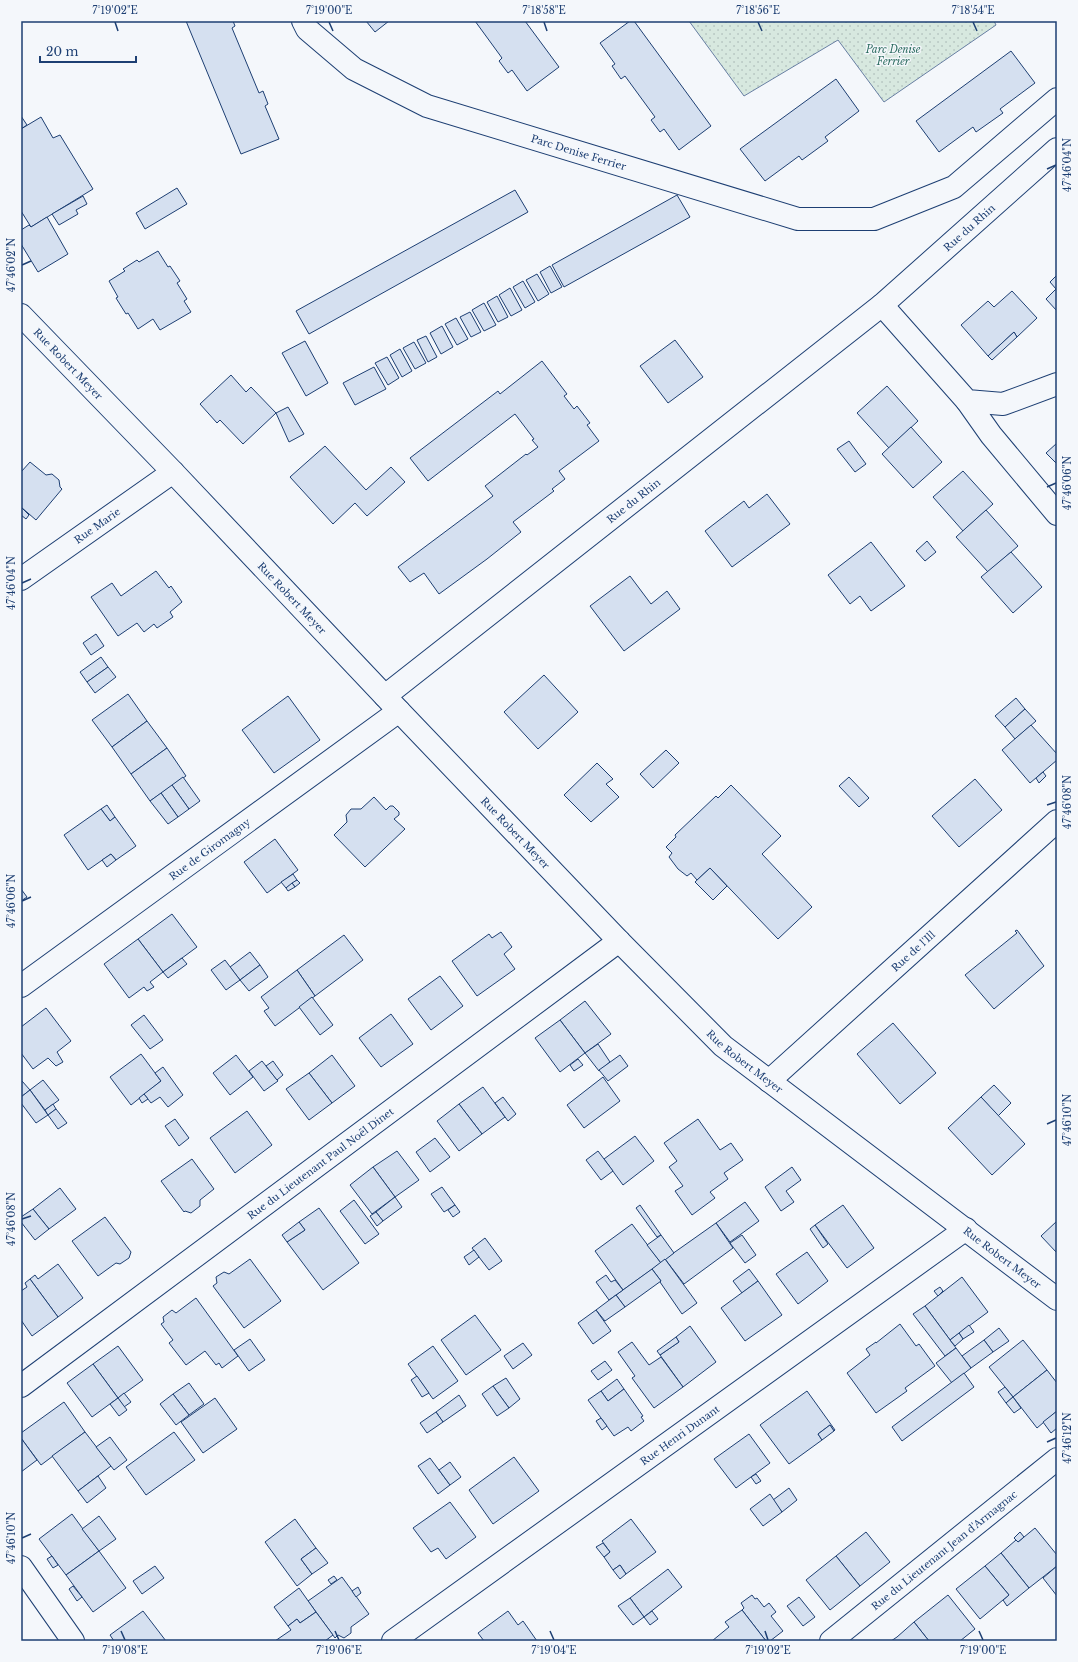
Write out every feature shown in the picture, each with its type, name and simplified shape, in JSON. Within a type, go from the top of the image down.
[{"type":"street","name":"Parc Denise Ferrier","points":[[303,21],[307,29],[354,68],[427,106],[798,219],[874,219],[954,187],[1057,99]]},
{"type":"street","name":"Rue du Rhin","points":[[392,704],[882,305],[1057,149]]},
{"type":"street","points":[[882,305],[967,401],[991,435],[1057,514]]},
{"type":"street","name":"Rue Robert Meyer","points":[[21,315],[173,472],[619,941],[723,1046],[1057,1299]]},
{"type":"street","points":[[967,401],[1003,404],[1057,384]]},
{"type":"street","name":"Rue Marie","points":[[21,579],[173,472]]},
{"type":"street","name":"Rue de Giromagny","points":[[21,986],[392,704]]},
{"type":"street","name":"Rue de l'Ill","points":[[768,1081],[1057,821]]},
{"type":"street","name":"Rue du Lieutenant Paul Noël Dinet","points":[[21,1386],[619,941]]},
{"type":"street","name":"Rue Henri Dunant","points":[[393,1641],[966,1229]]},
{"type":"street","name":"Rue du Lieutenant Jean d'Armagnac","points":[[831,1641],[1057,1459]]},
{"type":"street","points":[[21,1567],[73,1641]]},
{"type":"green space","name":"Parc Denise Ferrier","points":[[689,21],[994,21],[996,25],[884,102],[838,40],[744,96]]},
{"type":"building","points":[[186,21],[233,21],[235,26],[232,28],[259,93],[263,91],[268,104],[265,106],[279,139],[241,154]]},
{"type":"building","points":[[366,21],[389,21],[375,32]]},
{"type":"building","points":[[475,21],[525,21],[559,67],[527,91],[512,70],[508,73],[499,61],[502,58]]},
{"type":"building","points":[[630,21],[634,21],[711,126],[679,150],[664,129],[660,132],[651,120],[655,117],[625,76],[621,79],[612,66],[615,64],[600,43]]},
{"type":"building","points":[[1011,51],[1035,83],[1000,109],[1003,113],[976,132],[973,127],[939,152],[916,121]]},
{"type":"building","points":[[836,79],[859,111],[825,137],[828,141],[802,160],[799,156],[765,181],[740,149]]},
{"type":"building","points":[[21,116],[27,125],[21,129]]},
{"type":"building","points":[[41,117],[53,138],[60,135],[93,189],[31,227],[21,211],[21,129]]},
{"type":"building","points":[[177,188],[187,204],[145,229],[136,213]]},
{"type":"building","points":[[515,190],[528,212],[309,334],[296,311]]},
{"type":"building","points":[[677,195],[690,217],[564,287],[552,265]]},
{"type":"building","points":[[83,196],[87,204],[76,210],[78,214],[59,225],[52,214]]},
{"type":"building","points":[[47,217],[68,254],[38,272],[21,244],[21,230],[29,225],[31,227]]},
{"type":"building","points":[[158,251],[168,267],[170,266],[180,281],[177,283],[187,299],[184,301],[191,312],[160,330],[153,319],[138,329],[116,298],[118,297],[109,281],[125,271],[123,269],[137,260],[139,262]]},
{"type":"building","points":[[550,266],[562,287],[551,293],[540,272]]},
{"type":"building","points":[[537,274],[549,294],[538,301],[526,280]]},
{"type":"building","points":[[1057,275],[1057,311],[1046,299],[1056,289],[1050,282]]},
{"type":"building","points":[[523,281],[535,302],[525,308],[513,287]]},
{"type":"building","points":[[510,288],[522,310],[511,316],[499,295]]},
{"type":"building","points":[[1012,291],[1037,318],[1017,337],[1014,332],[988,356],[961,325],[988,301],[994,307]]},
{"type":"building","points":[[497,296],[508,317],[498,322],[487,302]]},
{"type":"building","points":[[484,303],[496,325],[484,331],[472,310]]},
{"type":"building","points":[[470,312],[481,332],[471,337],[460,317]]},
{"type":"building","points":[[456,318],[468,339],[457,345],[445,324]]},
{"type":"building","points":[[442,326],[453,347],[441,354],[430,333]]},
{"type":"building","points":[[1014,332],[1017,337],[992,360],[988,356]]},
{"type":"building","points":[[426,336],[437,357],[428,362],[417,340]]},
{"type":"building","points":[[675,340],[703,377],[668,403],[640,366]]},
{"type":"building","points":[[305,341],[328,383],[306,396],[282,353]]},
{"type":"building","points":[[414,342],[426,363],[415,369],[403,348]]},
{"type":"building","points":[[400,349],[412,371],[402,377],[390,355]]},
{"type":"building","points":[[387,357],[399,378],[388,385],[375,363]]},
{"type":"building","points":[[542,361],[567,394],[564,396],[574,409],[577,406],[590,423],[587,425],[599,441],[559,471],[565,479],[552,489],[554,491],[513,522],[521,532],[487,559],[439,594],[424,573],[410,582],[398,567],[493,496],[485,486],[526,454],[527,455],[538,447],[532,440],[534,439],[515,414],[428,481],[410,458],[498,391],[500,394]]},
{"type":"building","points":[[374,367],[386,389],[355,405],[343,383]]},
{"type":"building","points":[[231,375],[246,392],[251,387],[276,413],[243,444],[220,420],[217,423],[200,404]]},
{"type":"building","points":[[887,386],[918,421],[889,448],[857,413]]},
{"type":"building","points":[[288,407],[304,434],[289,442],[276,413]]},
{"type":"building","points":[[911,427],[942,462],[913,488],[882,454]]},
{"type":"building","points":[[849,441],[866,464],[855,472],[837,449]]},
{"type":"building","points":[[1057,443],[1057,464],[1046,453]]},
{"type":"building","points":[[325,446],[366,490],[391,467],[405,482],[367,516],[355,503],[333,524],[290,477]]},
{"type":"building","points":[[30,462],[46,475],[52,474],[59,480],[60,487],[62,489],[36,520],[21,507],[21,472]]},
{"type":"building","points":[[963,471],[993,504],[963,531],[933,497]]},
{"type":"building","points":[[767,494],[790,524],[732,567],[705,531],[744,501],[749,508]]},
{"type":"building","points":[[21,507],[29,515],[26,519],[21,515]]},
{"type":"building","points":[[986,510],[1018,546],[988,572],[956,537]]},
{"type":"building","points":[[927,541],[936,552],[925,561],[916,551]]},
{"type":"building","points":[[871,542],[905,586],[871,611],[860,596],[850,604],[828,575]]},
{"type":"building","points":[[1011,552],[1042,587],[1013,613],[981,577]]},
{"type":"building","points":[[156,571],[169,588],[171,586],[182,602],[170,612],[173,617],[157,628],[154,624],[144,632],[137,623],[118,636],[91,597],[112,583],[121,596]]},
{"type":"building","points":[[630,576],[651,604],[667,591],[680,609],[624,651],[590,606]]},
{"type":"building","points":[[96,634],[104,646],[91,655],[83,643]]},
{"type":"building","points":[[101,657],[108,667],[87,682],[80,672]]},
{"type":"building","points":[[108,667],[116,677],[95,693],[87,682]]},
{"type":"building","points":[[544,675],[578,712],[538,749],[504,712]]},
{"type":"building","points":[[128,694],[147,721],[112,747],[92,720]]},
{"type":"building","points":[[288,696],[320,740],[274,773],[242,730]]},
{"type":"building","points":[[1016,698],[1025,709],[1005,727],[995,716]]},
{"type":"building","points":[[1025,709],[1036,721],[1015,739],[1005,727]]},
{"type":"building","points":[[147,721],[167,748],[131,774],[112,747]]},
{"type":"building","points":[[1031,725],[1057,754],[1057,760],[1030,783],[1002,750]]},
{"type":"building","points":[[167,748],[186,776],[150,801],[131,774]]},
{"type":"building","points":[[666,750],[679,763],[653,788],[640,774]]},
{"type":"building","points":[[597,763],[613,779],[606,784],[619,797],[591,822],[564,795]]},
{"type":"building","points":[[1043,772],[1046,776],[1039,783],[1036,778]]},
{"type":"building","points":[[183,777],[200,801],[189,809],[172,785]]},
{"type":"building","points":[[849,777],[869,798],[859,807],[839,786]]},
{"type":"building","points":[[975,779],[1002,810],[959,847],[932,816]]},
{"type":"building","points":[[172,785],[189,809],[178,817],[161,793]]},
{"type":"building","points":[[731,785],[781,836],[762,854],[812,907],[778,939],[710,868],[697,880],[691,873],[687,876],[678,869],[669,857],[672,853],[666,847],[676,837],[675,835],[716,796],[718,798]]},
{"type":"building","points":[[161,793],[178,817],[168,824],[150,801]]},
{"type":"building","points":[[374,797],[386,810],[390,806],[393,806],[399,812],[399,815],[394,819],[405,829],[365,867],[334,835],[347,822],[346,815],[351,809],[361,809]]},
{"type":"building","points":[[107,805],[115,817],[110,821],[101,809]]},
{"type":"building","points":[[101,809],[110,821],[115,817],[136,846],[116,860],[111,854],[88,870],[64,835]]},
{"type":"building","points":[[275,839],[298,870],[267,893],[244,862]]},
{"type":"building","points":[[111,854],[116,860],[107,867],[102,860]]},
{"type":"building","points":[[710,868],[727,886],[713,900],[695,882]]},
{"type":"building","points":[[293,874],[297,880],[286,888],[281,882]]},
{"type":"building","points":[[297,880],[300,883],[295,887],[292,883]]},
{"type":"building","points":[[292,883],[295,887],[288,891],[286,888]]},
{"type":"building","points":[[21,889],[27,897],[21,901]]},
{"type":"building","points":[[172,914],[197,947],[163,972],[138,939]]},
{"type":"building","points":[[1017,930],[1044,966],[994,1009],[965,975],[1017,933],[1015,931]]},
{"type":"building","points":[[501,932],[512,947],[504,954],[515,969],[477,996],[452,961],[489,934],[492,938]]},
{"type":"building","points":[[344,935],[363,960],[315,996],[297,970]]},
{"type":"building","points":[[138,939],[163,972],[150,982],[154,987],[147,991],[144,987],[129,998],[104,964]]},
{"type":"building","points":[[250,952],[260,965],[240,980],[230,967]]},
{"type":"building","points":[[182,958],[187,964],[168,978],[163,972]]},
{"type":"building","points":[[225,960],[240,980],[226,990],[211,970]]},
{"type":"building","points":[[260,965],[268,977],[249,991],[240,980]]},
{"type":"building","points":[[297,970],[315,996],[275,1026],[264,1011],[269,1008],[261,997]]},
{"type":"building","points":[[440,976],[463,1006],[431,1030],[408,999]]},
{"type":"building","points":[[312,997],[333,1025],[320,1035],[299,1007]]},
{"type":"building","points":[[585,1001],[611,1034],[585,1053],[560,1020]]},
{"type":"building","points":[[46,1008],[71,1041],[57,1052],[63,1062],[56,1066],[48,1058],[33,1069],[21,1053],[21,1027]]},
{"type":"building","points":[[391,1014],[413,1044],[381,1067],[359,1038]]},
{"type":"building","points":[[144,1015],[163,1040],[150,1049],[131,1025]]},
{"type":"building","points":[[560,1020],[585,1053],[560,1072],[535,1038]]},
{"type":"building","points":[[893,1023],[936,1073],[900,1104],[857,1054]]},
{"type":"building","points":[[598,1044],[610,1062],[599,1071],[585,1053]]},
{"type":"building","points":[[141,1054],[161,1081],[131,1105],[110,1077]]},
{"type":"building","points":[[236,1055],[253,1077],[230,1095],[213,1073]]},
{"type":"building","points":[[332,1055],[355,1086],[332,1103],[309,1073]]},
{"type":"building","points":[[620,1055],[628,1066],[608,1081],[599,1070]]},
{"type":"building","points":[[578,1059],[583,1065],[574,1071],[570,1065]]},
{"type":"building","points":[[262,1061],[278,1081],[264,1091],[249,1071]]},
{"type":"building","points":[[273,1061],[283,1075],[277,1080],[266,1066]]},
{"type":"building","points":[[163,1067],[183,1095],[168,1107],[160,1097],[151,1103],[144,1094],[161,1081],[155,1073]]},
{"type":"building","points":[[309,1073],[332,1103],[309,1120],[286,1089]]},
{"type":"building","points":[[603,1077],[620,1101],[584,1128],[567,1105]]},
{"type":"building","points":[[43,1080],[59,1100],[45,1110],[30,1090]]},
{"type":"building","points":[[22,1081],[30,1090],[21,1097],[21,1082]]},
{"type":"building","points":[[994,1085],[1011,1103],[998,1116],[981,1097]]},
{"type":"building","points":[[483,1087],[505,1117],[482,1134],[459,1104]]},
{"type":"building","points":[[30,1090],[48,1115],[36,1123],[21,1103],[21,1097]]},
{"type":"building","points":[[144,1094],[148,1099],[142,1103],[139,1098]]},
{"type":"building","points":[[503,1097],[516,1114],[508,1121],[495,1103]]},
{"type":"building","points":[[981,1097],[1025,1144],[992,1175],[948,1128]]},
{"type":"building","points":[[53,1104],[56,1109],[48,1115],[45,1110]]},
{"type":"building","points":[[459,1104],[482,1134],[459,1151],[437,1121]]},
{"type":"building","points":[[56,1109],[67,1123],[58,1129],[48,1115]]},
{"type":"building","points":[[247,1111],[272,1145],[235,1173],[210,1138]]},
{"type":"building","points":[[175,1119],[189,1138],[179,1146],[165,1126]]},
{"type":"building","points":[[698,1119],[720,1150],[731,1143],[743,1160],[724,1173],[728,1179],[710,1192],[715,1198],[692,1215],[675,1191],[683,1186],[669,1167],[677,1161],[664,1143]]},
{"type":"building","points":[[635,1136],[654,1161],[623,1185],[604,1159]]},
{"type":"building","points":[[435,1138],[450,1157],[430,1172],[416,1152]]},
{"type":"building","points":[[397,1151],[419,1180],[395,1197],[373,1167]]},
{"type":"building","points":[[598,1151],[613,1171],[601,1180],[586,1160]]},
{"type":"building","points":[[192,1159],[214,1189],[200,1200],[200,1206],[191,1213],[184,1212],[161,1181]]},
{"type":"building","points":[[373,1167],[395,1197],[372,1214],[350,1185]]},
{"type":"building","points":[[792,1167],[801,1180],[786,1191],[794,1202],[781,1211],[765,1187]]},
{"type":"building","points":[[442,1187],[455,1205],[444,1212],[431,1194]]},
{"type":"building","points":[[60,1188],[76,1209],[49,1229],[33,1209]]},
{"type":"building","points":[[395,1197],[402,1207],[383,1221],[376,1212]]},
{"type":"building","points":[[354,1200],[379,1234],[365,1244],[340,1211]]},
{"type":"building","points":[[745,1202],[759,1221],[730,1242],[716,1223]]},
{"type":"building","points":[[455,1205],[460,1212],[453,1217],[448,1210]]},
{"type":"building","points":[[640,1205],[661,1235],[657,1237],[636,1208]]},
{"type":"building","points":[[843,1205],[874,1248],[847,1268],[815,1225]]},
{"type":"building","points":[[319,1208],[359,1263],[323,1290],[287,1242],[305,1230],[299,1222]]},
{"type":"building","points":[[33,1209],[49,1229],[35,1240],[21,1222],[21,1217]]},
{"type":"building","points":[[376,1212],[383,1221],[377,1226],[370,1216]]},
{"type":"building","points":[[105,1217],[131,1252],[129,1258],[120,1264],[116,1263],[98,1276],[72,1241]]},
{"type":"building","points":[[1057,1221],[1057,1253],[1041,1236]]},
{"type":"building","points":[[299,1222],[305,1230],[287,1242],[282,1235]]},
{"type":"building","points":[[716,1223],[733,1248],[684,1284],[665,1259]]},
{"type":"building","points":[[632,1224],[661,1263],[623,1290],[595,1251]]},
{"type":"building","points":[[815,1225],[828,1244],[823,1248],[810,1229]]},
{"type":"building","points":[[661,1235],[674,1253],[661,1263],[647,1245]]},
{"type":"building","points":[[742,1235],[756,1255],[745,1263],[730,1243]]},
{"type":"building","points":[[485,1238],[502,1261],[489,1270],[472,1248]]},
{"type":"building","points":[[474,1250],[479,1257],[469,1265],[464,1257]]},
{"type":"building","points":[[807,1252],[828,1281],[798,1304],[776,1274]]},
{"type":"building","points":[[250,1259],[281,1301],[244,1328],[213,1286],[217,1283],[216,1277],[224,1272],[229,1274]]},
{"type":"building","points":[[665,1259],[697,1303],[682,1314],[652,1269]]},
{"type":"building","points":[[58,1264],[83,1298],[58,1317],[30,1279],[35,1275],[38,1279]]},
{"type":"building","points":[[652,1269],[661,1281],[625,1307],[616,1295]]},
{"type":"building","points":[[749,1269],[758,1281],[742,1293],[733,1281]]},
{"type":"building","points":[[606,1275],[611,1282],[615,1280],[623,1290],[609,1300],[596,1282]]},
{"type":"building","points":[[962,1277],[988,1312],[950,1340],[925,1306]]},
{"type":"building","points":[[30,1279],[58,1317],[32,1336],[21,1320],[21,1291],[27,1287],[25,1283]]},
{"type":"building","points":[[758,1281],[782,1315],[745,1341],[721,1308]]},
{"type":"building","points":[[940,1287],[943,1291],[938,1296],[934,1291]]},
{"type":"building","points":[[616,1295],[625,1307],[605,1321],[596,1310]]},
{"type":"building","points":[[196,1298],[238,1356],[222,1368],[219,1363],[216,1365],[205,1351],[186,1365],[169,1343],[173,1340],[161,1324],[164,1322],[163,1317],[172,1310],[176,1313]]},
{"type":"building","points":[[925,1306],[956,1348],[945,1356],[913,1314]]},
{"type":"building","points":[[596,1310],[611,1331],[593,1344],[578,1323]]},
{"type":"building","points":[[475,1315],[501,1350],[466,1375],[441,1340]]},
{"type":"building","points":[[900,1324],[916,1346],[919,1344],[935,1366],[905,1388],[907,1391],[876,1413],[847,1373],[870,1355],[866,1349]]},
{"type":"building","points":[[969,1325],[974,1332],[963,1339],[959,1333]]},
{"type":"building","points":[[690,1326],[716,1362],[683,1387],[660,1355],[679,1342],[676,1337]]},
{"type":"building","points":[[999,1328],[1009,1341],[993,1352],[984,1340]]},
{"type":"building","points":[[959,1333],[963,1339],[955,1346],[950,1340]]},
{"type":"building","points":[[676,1337],[679,1342],[660,1355],[657,1351]]},
{"type":"building","points":[[250,1339],[265,1360],[249,1371],[234,1350]]},
{"type":"building","points":[[984,1340],[993,1352],[971,1368],[962,1356]]},
{"type":"building","points":[[1023,1340],[1047,1370],[1013,1397],[989,1367]]},
{"type":"building","points":[[632,1342],[649,1365],[661,1357],[683,1387],[654,1408],[632,1378],[635,1376],[618,1352]]},
{"type":"building","points":[[523,1343],[532,1355],[513,1369],[504,1356]]},
{"type":"building","points":[[118,1346],[143,1380],[118,1398],[93,1364]]},
{"type":"building","points":[[433,1346],[458,1381],[433,1399],[408,1364]]},
{"type":"building","points":[[956,1348],[971,1368],[952,1383],[936,1363]]},
{"type":"building","points":[[605,1361],[612,1370],[598,1380],[591,1371]]},
{"type":"building","points":[[93,1364],[118,1398],[92,1417],[67,1383]]},
{"type":"building","points":[[1047,1370],[1057,1383],[1057,1411],[1037,1428],[1013,1397]]},
{"type":"building","points":[[964,1373],[974,1387],[902,1441],[892,1427]]},
{"type":"building","points":[[417,1376],[429,1393],[422,1397],[411,1380]]},
{"type":"building","points":[[506,1378],[520,1399],[509,1408],[493,1386]]},
{"type":"building","points":[[617,1379],[624,1389],[608,1401],[601,1391]]},
{"type":"building","points":[[189,1383],[204,1404],[189,1415],[173,1394]]},
{"type":"building","points":[[493,1386],[509,1408],[497,1416],[482,1394]]},
{"type":"building","points":[[1005,1387],[1013,1397],[1006,1403],[998,1392]]},
{"type":"building","points":[[624,1389],[643,1416],[641,1417],[644,1421],[631,1431],[628,1427],[614,1436],[588,1400],[601,1391],[608,1401]]},
{"type":"building","points":[[807,1391],[835,1430],[834,1431],[830,1425],[818,1434],[822,1440],[789,1464],[760,1425]]},
{"type":"building","points":[[124,1393],[131,1402],[124,1407],[118,1398]]},
{"type":"building","points":[[173,1394],[189,1415],[176,1425],[160,1404]]},
{"type":"building","points":[[459,1395],[466,1406],[443,1422],[436,1412]]},
{"type":"building","points":[[1013,1397],[1021,1408],[1014,1413],[1006,1403]]},
{"type":"building","points":[[118,1398],[127,1410],[119,1416],[110,1404]]},
{"type":"building","points":[[215,1398],[237,1429],[203,1453],[181,1422]]},
{"type":"building","points":[[64,1402],[85,1432],[41,1465],[21,1438],[21,1433]]},
{"type":"building","points":[[1057,1411],[1057,1428],[1051,1433],[1043,1422]]},
{"type":"building","points":[[436,1412],[443,1422],[427,1433],[420,1423]]},
{"type":"building","points":[[601,1418],[607,1426],[602,1430],[596,1421]]},
{"type":"building","points":[[830,1425],[834,1431],[822,1440],[818,1434]]},
{"type":"building","points":[[85,1432],[111,1466],[78,1491],[52,1456]]},
{"type":"building","points":[[174,1432],[195,1460],[146,1495],[126,1467]]},
{"type":"building","points":[[749,1434],[770,1463],[736,1488],[714,1459]]},
{"type":"building","points":[[110,1437],[127,1460],[114,1470],[96,1447]]},
{"type":"building","points":[[21,1438],[37,1460],[21,1472]]},
{"type":"building","points":[[514,1457],[539,1491],[493,1524],[469,1490]]},
{"type":"building","points":[[430,1458],[450,1485],[438,1494],[418,1466]]},
{"type":"building","points":[[450,1462],[461,1477],[450,1485],[439,1470]]},
{"type":"building","points":[[756,1474],[761,1481],[756,1484],[751,1477]]},
{"type":"building","points":[[98,1476],[106,1488],[87,1503],[78,1491]]},
{"type":"building","points":[[789,1488],[797,1500],[782,1512],[773,1500]]},
{"type":"building","points":[[770,1494],[782,1512],[763,1526],[750,1509]]},
{"type":"building","points":[[450,1502],[476,1537],[446,1559],[438,1548],[431,1552],[413,1528]]},
{"type":"building","points":[[72,1514],[99,1551],[66,1575],[39,1539]]},
{"type":"building","points":[[99,1516],[116,1539],[99,1551],[82,1529]]},
{"type":"building","points":[[295,1519],[316,1548],[301,1559],[312,1574],[297,1586],[265,1542]]},
{"type":"building","points":[[631,1519],[656,1552],[626,1574],[620,1565],[613,1570],[604,1557],[610,1552],[602,1541]]},
{"type":"building","points":[[1035,1528],[1057,1555],[1057,1566],[1029,1588],[1001,1553],[1016,1540],[1018,1542]]},
{"type":"building","points":[[866,1532],[890,1562],[860,1586],[836,1556]]},
{"type":"building","points":[[1020,1532],[1024,1537],[1018,1542],[1014,1538]]},
{"type":"building","points":[[603,1543],[610,1552],[604,1557],[596,1547]]},
{"type":"building","points":[[316,1548],[328,1563],[312,1574],[301,1559]]},
{"type":"building","points":[[99,1551],[126,1588],[93,1612],[66,1575]]},
{"type":"building","points":[[1001,1553],[1029,1588],[1007,1606],[1003,1600],[1009,1595],[985,1566]]},
{"type":"building","points":[[52,1556],[58,1565],[53,1568],[47,1559]]},
{"type":"building","points":[[836,1556],[860,1586],[830,1610],[806,1580]]},
{"type":"building","points":[[620,1565],[626,1574],[620,1579],[613,1570]]},
{"type":"building","points":[[155,1566],[164,1578],[142,1594],[133,1581]]},
{"type":"building","points":[[985,1566],[1009,1595],[980,1619],[956,1589]]},
{"type":"building","points":[[1057,1566],[1057,1596],[1043,1578]]},
{"type":"building","points":[[668,1569],[682,1587],[644,1617],[630,1598]]},
{"type":"building","points":[[334,1576],[337,1580],[331,1584],[328,1580]]},
{"type":"building","points":[[342,1577],[369,1614],[351,1627],[351,1633],[344,1638],[338,1635],[335,1638],[308,1601]]},
{"type":"building","points":[[73,1586],[82,1597],[77,1601],[69,1589]]},
{"type":"building","points":[[358,1587],[361,1593],[356,1597],[352,1591]]},
{"type":"building","points":[[299,1588],[316,1612],[300,1623],[297,1619],[288,1626],[274,1607]]},
{"type":"building","points":[[752,1595],[755,1599],[757,1598],[764,1607],[769,1603],[776,1612],[771,1616],[783,1631],[770,1641],[766,1641],[742,1610],[744,1608],[741,1603]]},
{"type":"building","points":[[948,1595],[975,1629],[960,1641],[929,1641],[914,1622]]},
{"type":"building","points":[[799,1597],[815,1617],[803,1626],[787,1606]]},
{"type":"building","points":[[630,1598],[644,1617],[633,1625],[618,1606]]},
{"type":"building","points":[[742,1610],[766,1641],[712,1641],[729,1627],[725,1622]]},
{"type":"building","points":[[143,1611],[166,1641],[114,1641],[110,1635]]},
{"type":"building","points":[[508,1611],[518,1625],[523,1621],[537,1641],[484,1641],[478,1633]]},
{"type":"building","points":[[652,1611],[658,1619],[650,1625],[644,1617]]},
{"type":"building","points":[[316,1612],[333,1635],[325,1641],[275,1641],[291,1630],[288,1626],[297,1619],[300,1623]]},
{"type":"building","points":[[914,1622],[929,1641],[891,1641],[897,1637]]}]
